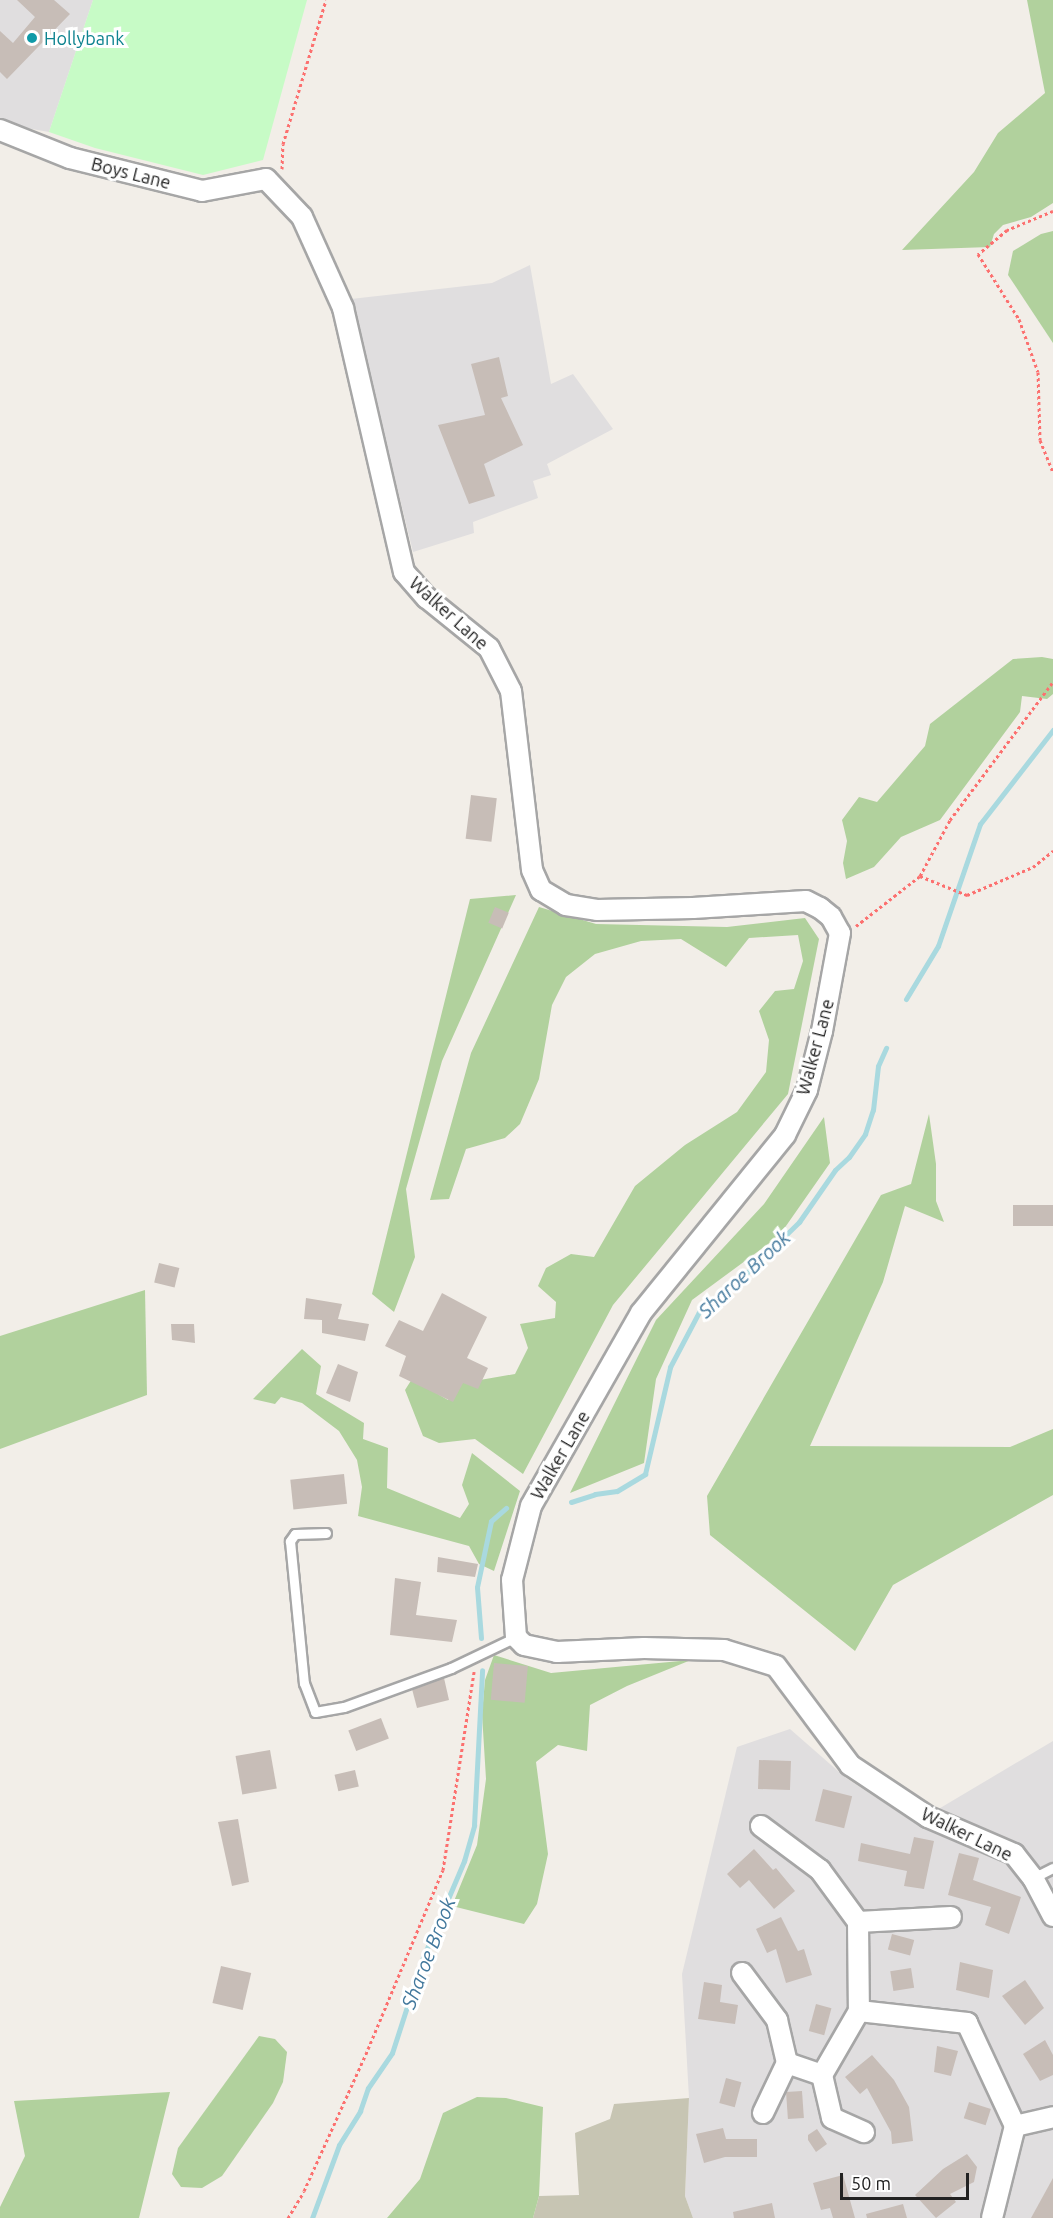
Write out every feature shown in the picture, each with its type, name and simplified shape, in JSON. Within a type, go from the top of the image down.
[{"type":"street","name":"Boys Lane","points":[[0,130],[70,158],[202,191],[266,179]]},
{"type":"street","name":"Walker Lane","points":[[266,179],[302,218],[343,308],[404,572],[427,598],[489,648],[511,691],[532,870],[541,890],[566,905],[597,910],[705,908],[806,901],[831,917],[840,933],[822,1031],[807,1090],[785,1134],[641,1313],[531,1506],[512,1580],[516,1637],[524,1645],[557,1652],[644,1648],[724,1650],[777,1666],[850,1765],[928,1817],[1014,1854],[1033,1878],[1053,1916]]},
{"type":"street","points":[[761,1826],[820,1870],[858,1922],[859,2011],[822,2075],[832,2118],[864,2132]]},
{"type":"street","points":[[858,1922],[951,1917]]},
{"type":"street","points":[[742,1973],[777,2020],[787,2063],[763,2113]]},
{"type":"street","points":[[859,2011],[967,2023],[1015,2126],[992,2218]]},
{"type":"street","points":[[787,2063],[822,2075]]},
{"type":"street","points":[[1015,2126],[1053,2118]]},
{"type":"lane","points":[[326,1533],[295,1534],[290,1541],[304,1683],[315,1712],[326,1712],[373,1697],[451,1668],[516,1637]]},
{"type":"lane","points":[[1033,1878],[1053,1868]]},
{"type":"path","points":[[280,194],[283,144],[326,0]]},
{"type":"path","points":[[1053,211],[1007,230],[978,254],[1019,319],[1038,372],[1040,440],[1053,473]]},
{"type":"path","points":[[840,933],[856,926],[921,876],[950,820],[1053,682]]},
{"type":"path","points":[[921,876],[967,895],[1033,867],[1053,851]]},
{"type":"path","points":[[288,2218],[304,2191],[368,2049],[443,1870],[477,1655]]},
{"type":"shaded area","points":[[0,0],[93,0],[49,132],[21,127],[0,120]]},
{"type":"shaded area","points":[[530,265],[551,384],[573,374],[613,429],[547,464],[551,475],[533,481],[538,498],[473,522],[474,533],[413,552],[351,299],[492,283]]},
{"type":"shaded area","points":[[790,1729],[846,1778],[915,1823],[1053,1741],[1053,2218],[693,2218],[685,2196],[689,2098],[682,1974],[737,1747]]},
{"type":"shaded area","points":[[689,2098],[685,2196],[693,2218],[533,2218],[539,2196],[579,2195],[575,2133],[610,2119],[614,2104]]},
{"type":"green space","points":[[93,0],[307,0],[263,160],[203,175],[95,148],[49,132]]},
{"type":"green space","points":[[1027,0],[1053,0],[1053,203],[1031,217],[1003,225],[994,234],[990,247],[902,250],[974,172],[998,133],[1045,93]]},
{"type":"green space","points":[[1053,231],[1053,343],[1008,275],[1013,251],[1041,234]]},
{"type":"green space","points":[[1042,657],[1053,659],[1053,694],[1047,699],[1022,696],[1020,712],[940,820],[901,837],[874,867],[846,879],[843,863],[847,841],[842,820],[859,797],[877,802],[925,746],[930,724],[1013,659]]},
{"type":"green space","points":[[516,895],[442,1061],[406,1189],[415,1257],[394,1312],[372,1294],[470,899]]},
{"type":"green space","points":[[539,907],[596,924],[727,927],[805,918],[819,939],[788,1094],[613,1305],[523,1474],[475,1439],[439,1443],[423,1436],[405,1390],[412,1379],[448,1400],[457,1384],[515,1374],[528,1348],[520,1324],[555,1318],[556,1302],[538,1286],[546,1268],[571,1254],[594,1257],[635,1186],[685,1145],[737,1112],[766,1072],[769,1040],[759,1011],[775,991],[794,989],[803,961],[798,935],[749,938],[726,967],[681,939],[641,941],[595,954],[566,977],[552,1005],[539,1079],[520,1124],[505,1138],[466,1149],[449,1199],[430,1200],[471,1053]]},
{"type":"green space","points":[[929,1114],[936,1164],[936,1201],[944,1222],[905,1206],[883,1282],[810,1446],[1010,1447],[1053,1429],[1053,1495],[893,1585],[855,1651],[710,1535],[707,1496],[881,1195],[911,1184]]},
{"type":"green space","points":[[824,1117],[830,1163],[779,1236],[692,1300],[656,1379],[644,1463],[570,1493],[656,1320],[764,1204]]},
{"type":"green space","points":[[145,1290],[147,1395],[0,1449],[0,1336]]},
{"type":"green space","points":[[302,1349],[321,1366],[316,1394],[364,1423],[363,1439],[388,1448],[387,1488],[460,1518],[469,1504],[462,1485],[472,1453],[520,1491],[494,1571],[479,1564],[469,1546],[358,1516],[362,1487],[357,1460],[339,1431],[302,1403],[281,1397],[275,1404],[253,1399]]},
{"type":"green space","points":[[494,1655],[551,1673],[691,1660],[627,1686],[590,1705],[587,1751],[558,1745],[536,1762],[548,1854],[537,1904],[524,1924],[452,1906],[477,1845],[486,1779],[482,1714],[485,1680]]},
{"type":"green space","points":[[259,2036],[275,2039],[287,2052],[283,2082],[273,2103],[222,2176],[202,2188],[181,2187],[172,2174],[178,2148]]},
{"type":"green space","points":[[170,2092],[139,2218],[0,2218],[0,2207],[25,2156],[14,2101]]},
{"type":"green space","points":[[477,2097],[506,2098],[543,2107],[539,2196],[533,2218],[387,2218],[420,2179],[443,2113]]},
{"type":"building","name":"Hollybank","points":[[17,0],[54,0],[70,14],[7,79],[0,72],[0,31],[13,43],[35,17]]},
{"type":"building","points":[[499,357],[508,396],[501,398],[523,445],[484,464],[495,496],[469,504],[438,425],[485,415],[471,364]]},
{"type":"building","points":[[471,795],[497,798],[491,842],[466,839]]},
{"type":"building","points":[[495,907],[509,913],[502,929],[488,923]]},
{"type":"building","points":[[1013,1205],[1053,1205],[1053,1226],[1013,1226]]},
{"type":"building","points":[[159,1263],[179,1268],[175,1287],[154,1282]]},
{"type":"building","points":[[442,1293],[487,1317],[467,1358],[488,1368],[478,1389],[463,1383],[453,1402],[399,1376],[406,1356],[385,1346],[399,1320],[423,1331]]},
{"type":"building","points":[[306,1298],[342,1304],[338,1319],[369,1324],[365,1341],[322,1333],[322,1320],[304,1319]]},
{"type":"building","points":[[171,1324],[194,1324],[195,1343],[172,1340]]},
{"type":"building","points":[[338,1364],[358,1372],[350,1402],[326,1393]]},
{"type":"building","points":[[344,1474],[347,1504],[293,1509],[290,1480]]},
{"type":"building","points":[[438,1557],[478,1564],[475,1577],[437,1572]]},
{"type":"building","points":[[395,1578],[421,1582],[416,1615],[457,1620],[452,1642],[390,1635]]},
{"type":"building","points":[[494,1663],[528,1666],[525,1703],[491,1700]]},
{"type":"building","points":[[444,1678],[449,1700],[417,1708],[412,1689]]},
{"type":"building","points":[[381,1718],[389,1739],[356,1751],[348,1731]]},
{"type":"building","points":[[270,1750],[277,1788],[242,1794],[236,1756]]},
{"type":"building","points":[[759,1760],[791,1761],[790,1790],[758,1789]]},
{"type":"building","points":[[355,1770],[359,1787],[338,1791],[335,1775]]},
{"type":"building","points":[[823,1789],[852,1796],[844,1828],[815,1821]]},
{"type":"building","points":[[238,1819],[249,1882],[232,1886],[218,1822]]},
{"type":"building","points":[[914,1837],[934,1841],[924,1889],[904,1886],[907,1871],[858,1861],[861,1843],[910,1854]]},
{"type":"building","points":[[754,1849],[773,1870],[776,1868],[795,1891],[774,1909],[749,1880],[740,1888],[727,1874]]},
{"type":"building","points":[[959,1853],[979,1858],[973,1880],[1021,1897],[1009,1934],[985,1925],[991,1907],[948,1895]]},
{"type":"building","points":[[781,1917],[798,1951],[804,1949],[812,1975],[786,1983],[776,1949],[767,1953],[756,1929]]},
{"type":"building","points":[[892,1934],[914,1940],[910,1955],[888,1949]]},
{"type":"building","points":[[960,1962],[993,1970],[989,1998],[956,1990]]},
{"type":"building","points":[[221,1966],[251,1973],[243,2010],[212,2003]]},
{"type":"building","points":[[911,1968],[914,1988],[893,1991],[890,1971]]},
{"type":"building","points":[[1025,1980],[1044,2008],[1025,2025],[1002,1996]]},
{"type":"building","points":[[704,1982],[722,1985],[720,2002],[738,2005],[735,2024],[698,2019]]},
{"type":"building","points":[[816,2004],[831,2008],[824,2035],[809,2031]]},
{"type":"building","points":[[1045,2040],[1053,2055],[1053,2075],[1040,2081],[1023,2054]]},
{"type":"building","points":[[937,2046],[958,2051],[951,2076],[934,2072]]},
{"type":"building","points":[[872,2055],[894,2080],[909,2107],[913,2141],[892,2144],[891,2132],[867,2088],[860,2094],[845,2077]]},
{"type":"building","points":[[726,2078],[741,2082],[735,2107],[719,2103]]},
{"type":"building","points":[[802,2091],[804,2118],[788,2119],[786,2092]]},
{"type":"building","points":[[969,2102],[991,2109],[986,2125],[964,2118]]},
{"type":"building","points":[[723,2128],[726,2139],[757,2139],[757,2157],[725,2157],[704,2163],[696,2134]]},
{"type":"building","points":[[817,2129],[827,2144],[816,2152],[808,2140],[808,2135]]},
{"type":"building","points":[[967,2154],[977,2167],[974,2182],[950,2194],[956,2202],[936,2218],[915,2195],[943,2169]]},
{"type":"building","points":[[843,2175],[855,2218],[833,2218],[830,2208],[821,2210],[813,2183]]},
{"type":"building","points":[[1053,2178],[1053,2218],[1031,2218]]},
{"type":"building","points":[[772,2203],[775,2218],[734,2218],[733,2212]]},
{"type":"building","points":[[903,2204],[907,2218],[867,2218],[866,2214]]},
{"type":"waterway","name":"Sharoe Brook","points":[[906,999],[938,946],[980,824],[1053,730]]},
{"type":"waterway","name":"Sharoe Brook","points":[[571,1502],[595,1494],[617,1491],[645,1474],[670,1367],[699,1312],[729,1290],[799,1222],[835,1170],[849,1157],[865,1134],[873,1110],[878,1066],[886,1048]]},
{"type":"waterway","name":"Sharoe Brook","points":[[481,1638],[477,1587],[491,1521],[506,1508]]},
{"type":"waterway","name":"Sharoe Brook","points":[[312,2218],[339,2145],[360,2111],[368,2088],[392,2053],[422,1960],[464,1861],[474,1825],[482,1670]]},
{"type":"place","name":"Hollybank","points":[[32,38]]}]
